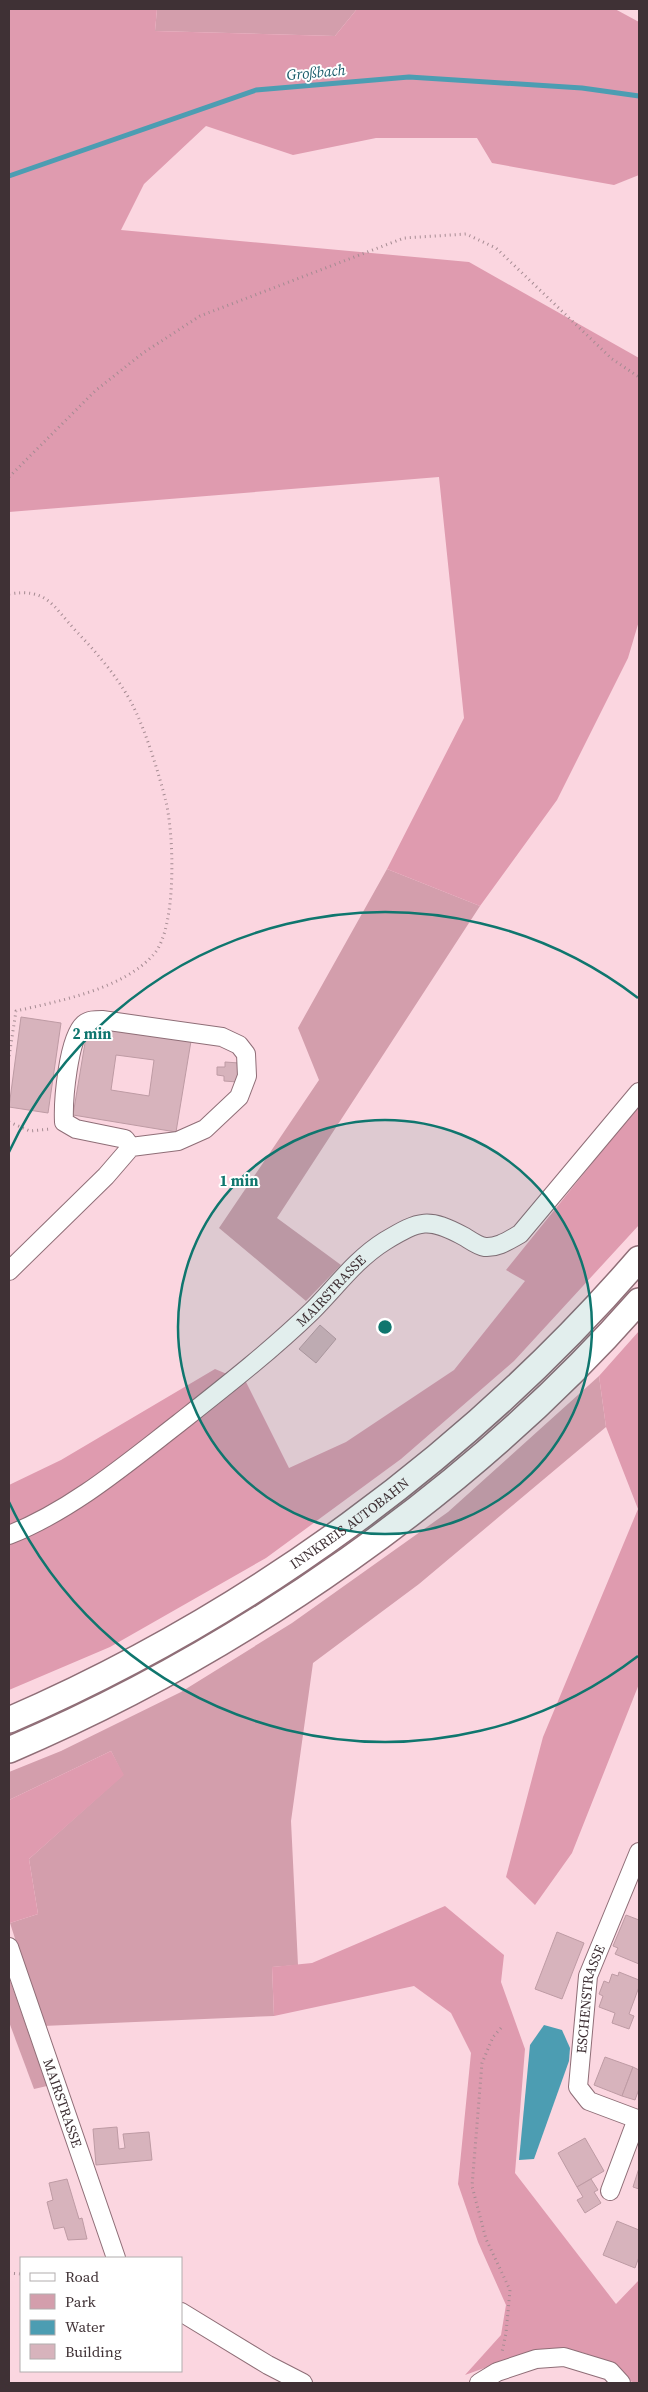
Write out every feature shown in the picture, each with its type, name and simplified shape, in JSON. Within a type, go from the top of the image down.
[{"type":"highway","name":"INNKREIS AUTOBAHN","points":[[9,1720],[87,1684],[167,1641],[279,1573],[338,1532],[392,1492],[463,1434],[532,1372],[639,1259]]},
{"type":"highway","name":"INNKREIS AUTOBAHN","points":[[9,1750],[93,1711],[200,1655],[264,1616],[363,1548],[464,1470],[525,1416],[589,1354],[639,1301]]},
{"type":"street","points":[[9,1271],[106,1176],[130,1147],[178,1141],[206,1129],[226,1110],[239,1097],[247,1076],[246,1054],[239,1045],[222,1037],[102,1020],[89,1021],[82,1025],[73,1042],[64,1122],[76,1129],[125,1139],[130,1147]]},
{"type":"street","name":"MAIRSTRASSE","points":[[9,1535],[37,1524],[122,1467],[216,1394],[312,1312],[351,1269],[383,1242],[414,1224],[430,1222],[445,1226],[483,1247],[499,1245],[520,1234],[639,1092]]},
{"type":"street","name":"ESCHENSTRASSE","points":[[638,2119],[589,2101],[578,2087],[588,1976],[639,1852]]},
{"type":"street","name":"MAIRSTRASSE","points":[[9,1948],[116,2257]]},
{"type":"street","points":[[610,2192],[638,2119]]},
{"type":"street","points":[[182,2313],[268,2365],[303,2383]]},
{"type":"street","points":[[479,2383],[497,2372],[536,2359],[564,2357],[610,2371],[621,2383]]},
{"type":"path","points":[[9,476],[95,391],[143,352],[200,316],[404,238],[466,234],[496,248],[612,359],[639,376]]},
{"type":"path","points":[[9,594],[25,591],[41,594],[100,656],[131,703],[166,804],[171,858],[171,896],[166,931],[155,954],[116,982],[59,1001],[16,1011],[9,1057]]},
{"type":"path","points":[[9,1122],[30,1131],[48,1130],[64,1122]]},
{"type":"path","points":[[497,2372],[506,2333],[510,2290],[486,2239],[472,2186],[482,2063],[494,2037],[501,2028]]},
{"type":"green space","points":[[157,9],[357,9],[335,36],[155,31]]},
{"type":"green space","points":[[387,869],[480,906],[277,1218],[341,1265],[306,1301],[219,1228],[319,1080],[298,1028]]},
{"type":"green space","points":[[599,1376],[606,1427],[419,1584],[313,1663],[291,1821],[298,1965],[272,1967],[274,2016],[43,2026],[10,1923],[38,1914],[29,1859],[123,1775],[111,1751],[9,1800],[9,1772],[61,1751],[181,1692],[292,1623],[448,1512]]},
{"type":"green space","points":[[9,1977],[47,2086],[34,2089],[9,2022]]},
{"type":"shaded area","points":[[9,9],[157,9],[155,31],[335,36],[357,9],[615,9],[639,22],[639,175],[614,185],[492,163],[477,138],[376,138],[293,155],[206,126],[144,184],[121,230],[469,262],[639,358],[639,621],[628,658],[557,800],[480,906],[387,869],[464,718],[439,477],[9,512]]},
{"type":"shaded area","points":[[639,1105],[639,1225],[514,1361],[401,1459],[266,1558],[110,1647],[9,1690],[9,1485],[61,1460],[215,1369],[246,1382],[289,1468],[346,1442],[454,1370],[525,1281],[506,1270]]},
{"type":"shaded area","points":[[639,1331],[639,1684],[572,1853],[535,1905],[506,1877],[543,1737],[638,1509],[606,1427],[599,1376]]},
{"type":"shaded area","points":[[111,1751],[124,1775],[29,1859],[38,1914],[10,1923],[9,1800]]},
{"type":"shaded area","points":[[445,1906],[504,1955],[501,1982],[525,2049],[515,2173],[616,2304],[639,2280],[639,2383],[624,2378],[601,2360],[584,2353],[567,2350],[550,2350],[516,2357],[465,2375],[501,2335],[506,2305],[478,2242],[458,2184],[471,2053],[451,2013],[414,1986],[274,2016],[272,1967],[312,1963]]},
{"type":"water","points":[[544,2025],[562,2030],[570,2048],[569,2061],[534,2159],[519,2160],[530,2045]]},
{"type":"building","points":[[21,1017],[61,1023],[48,1113],[9,1107]]},
{"type":"building","points":[[88,1025],[191,1041],[176,1132],[73,1115]],"holes":[[[116,1055],[154,1060],[149,1096],[111,1090]]]},
{"type":"building","points":[[225,1062],[239,1063],[238,1082],[224,1081],[224,1076],[217,1075],[217,1067],[225,1067]]},
{"type":"building","points":[[320,1325],[336,1339],[316,1363],[299,1349]]},
{"type":"building","points":[[626,1915],[639,1920],[639,1964],[615,1954],[618,1948],[613,1946]]},
{"type":"building","points":[[557,1932],[584,1943],[562,1999],[535,1989]]},
{"type":"building","points":[[619,1972],[639,1980],[639,1987],[629,2014],[634,2016],[629,2029],[612,2023],[615,2013],[599,2007],[603,1996],[599,1994],[604,1981],[609,1983],[612,1974],[618,1976]]},
{"type":"building","points":[[605,2057],[633,2067],[622,2096],[594,2085]]},
{"type":"building","points":[[633,2067],[639,2070],[639,2089],[635,2100],[622,2096]]},
{"type":"building","points":[[117,2127],[119,2149],[125,2148],[123,2134],[149,2132],[152,2160],[96,2165],[93,2129]]},
{"type":"building","points":[[585,2138],[604,2171],[577,2187],[558,2153]]},
{"type":"building","points":[[639,2168],[639,2189],[633,2187]]},
{"type":"building","points":[[67,2179],[79,2219],[82,2218],[87,2239],[68,2240],[64,2227],[54,2229],[47,2202],[53,2200],[49,2183]]},
{"type":"building","points":[[591,2179],[598,2190],[594,2192],[601,2203],[585,2213],[577,2200],[583,2197],[577,2187]]},
{"type":"building","points":[[617,2221],[639,2230],[639,2257],[635,2268],[603,2255]]},
{"type":"waterway","name":"Großbach","points":[[9,176],[256,90],[409,77],[582,88],[639,96]]}]
